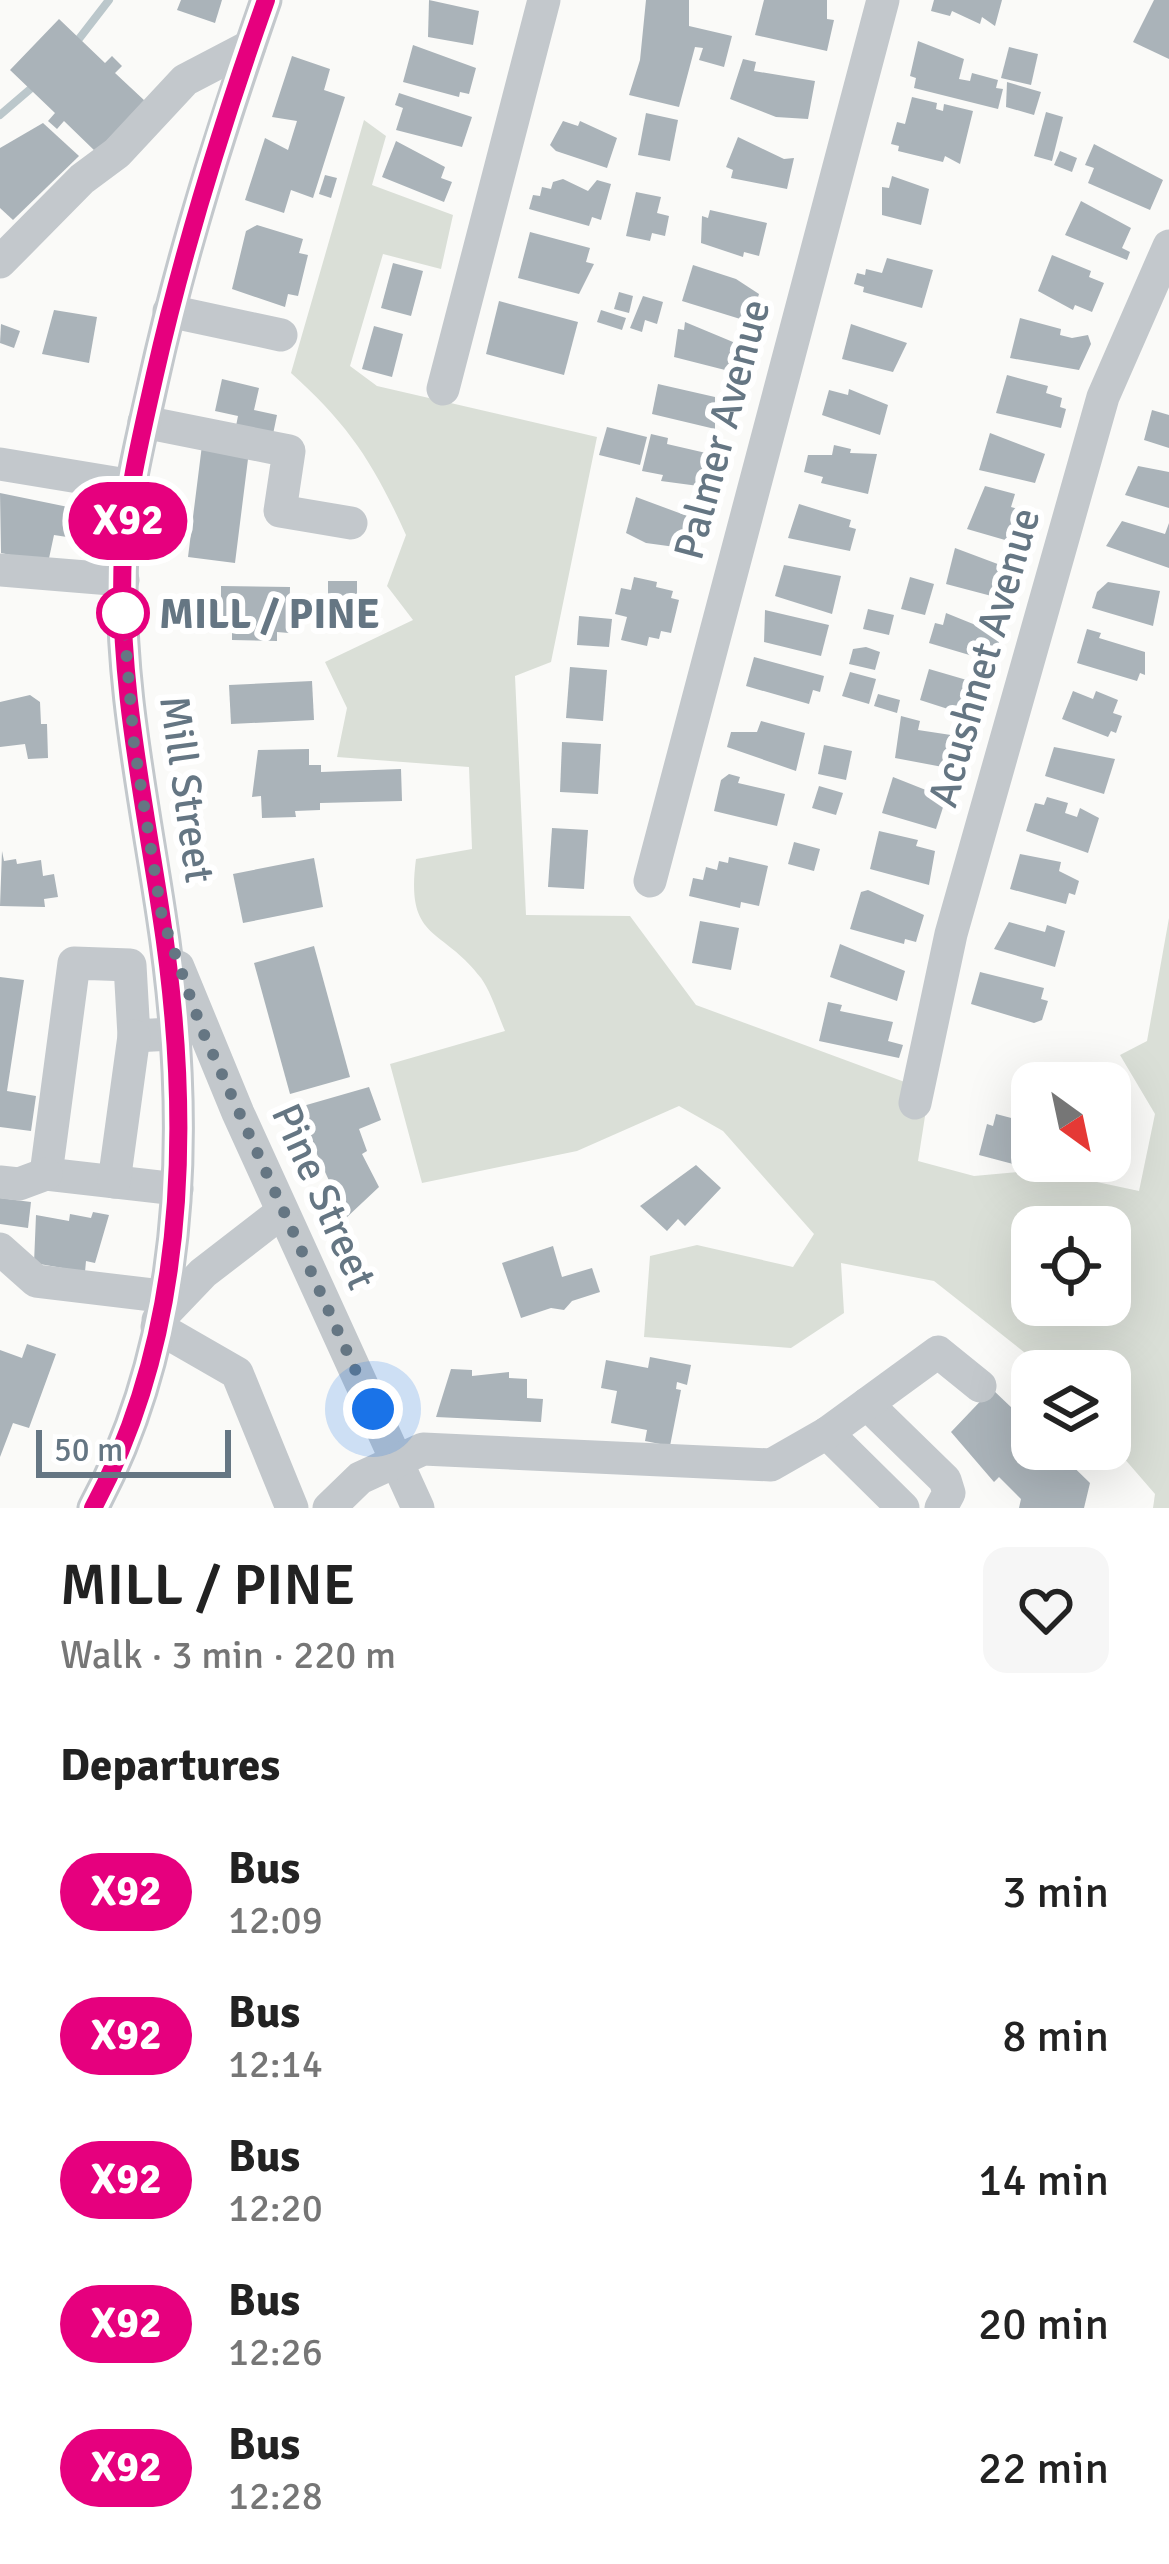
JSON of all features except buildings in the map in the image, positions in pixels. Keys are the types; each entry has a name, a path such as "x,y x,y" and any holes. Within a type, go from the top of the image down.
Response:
{"street":[{"name":"Mill Street","path":"93,1508 131,1425 159,1314 177,1189 179,1108 162,917 131,720 123,580 133,486 169,311 203,179 266,0"},
{"path":"442,389 544,0"},
{"name":"Palmer Avenue","path":"650,881 883,0"},
{"path":"0,262 82,179 117,153 185,80 250,46"},
{"name":"Acushnet Avenue","path":"915,1103 951,934 1103,398 1169,246"},
{"path":"169,311 281,335"},
{"path":"144,422 289,451 280,511 352,523"},
{"path":"0,464 133,486"},
{"path":"0,570 123,580"},
{"name":"Pine Street","path":"162,917 188,997 418,1508"},
{"path":"46,1174 74,963 130,965 134,1036 114,1183"},
{"path":"134,1036 172,1034"},
{"path":"0,1182 19,1184 46,1174 177,1189"},
{"name":"Mill Street","path":"159,1314 282,1212"},
{"path":"0,1249 36,1281 159,1314 237,1373 292,1508"},
{"path":"329,1508 360,1478 423,1449 771,1465 826,1433 938,1352 980,1386"},
{"path":"867,1404 945,1480 949,1492 941,1508"},
{"path":"826,1433 903,1508"}],"shaded area":[{"path":"364,120 386,136 372,185 453,215 441,269 383,254 350,366 377,386 597,437 551,662 515,676 526,915 630,916 696,1005 929,1091 918,1161 974,1176 1011,1173 1011,1182 1097,1182 1139,1191 1155,1114 1131,1074 1131,1062 1124,1062 1120,1055 1147,1041 1169,918 1169,1508 1153,1508 1155,1494 1131,1466 1131,1350 1021,1350 934,1281 841,1263 844,1313 791,1348 644,1337 650,1256 697,1245 793,1267 814,1234 723,1131 679,1106 577,1151 422,1183 390,1064 505,1031 481,978 430,930 416,905 416,859 472,849 469,767 337,757 347,708 325,662 413,620 387,586 406,535 383,487 329,410 291,373"}],"waterway":[{"path":"75,44 109,0"},
{"path":"0,115 35,85"}],"bus line":[{"name":"X92","path":"93,1508 131,1425 152,1355 173,1221 180,1136 162,917 144,818 123,640 123,550 140,440 180,260 203,179 266,0"}],"place":[{"name":"MILL / PINE","path":"123,613"}],"route":[{"path":"123,613 134,744 162,917 202,1030 373,1409"}]}
